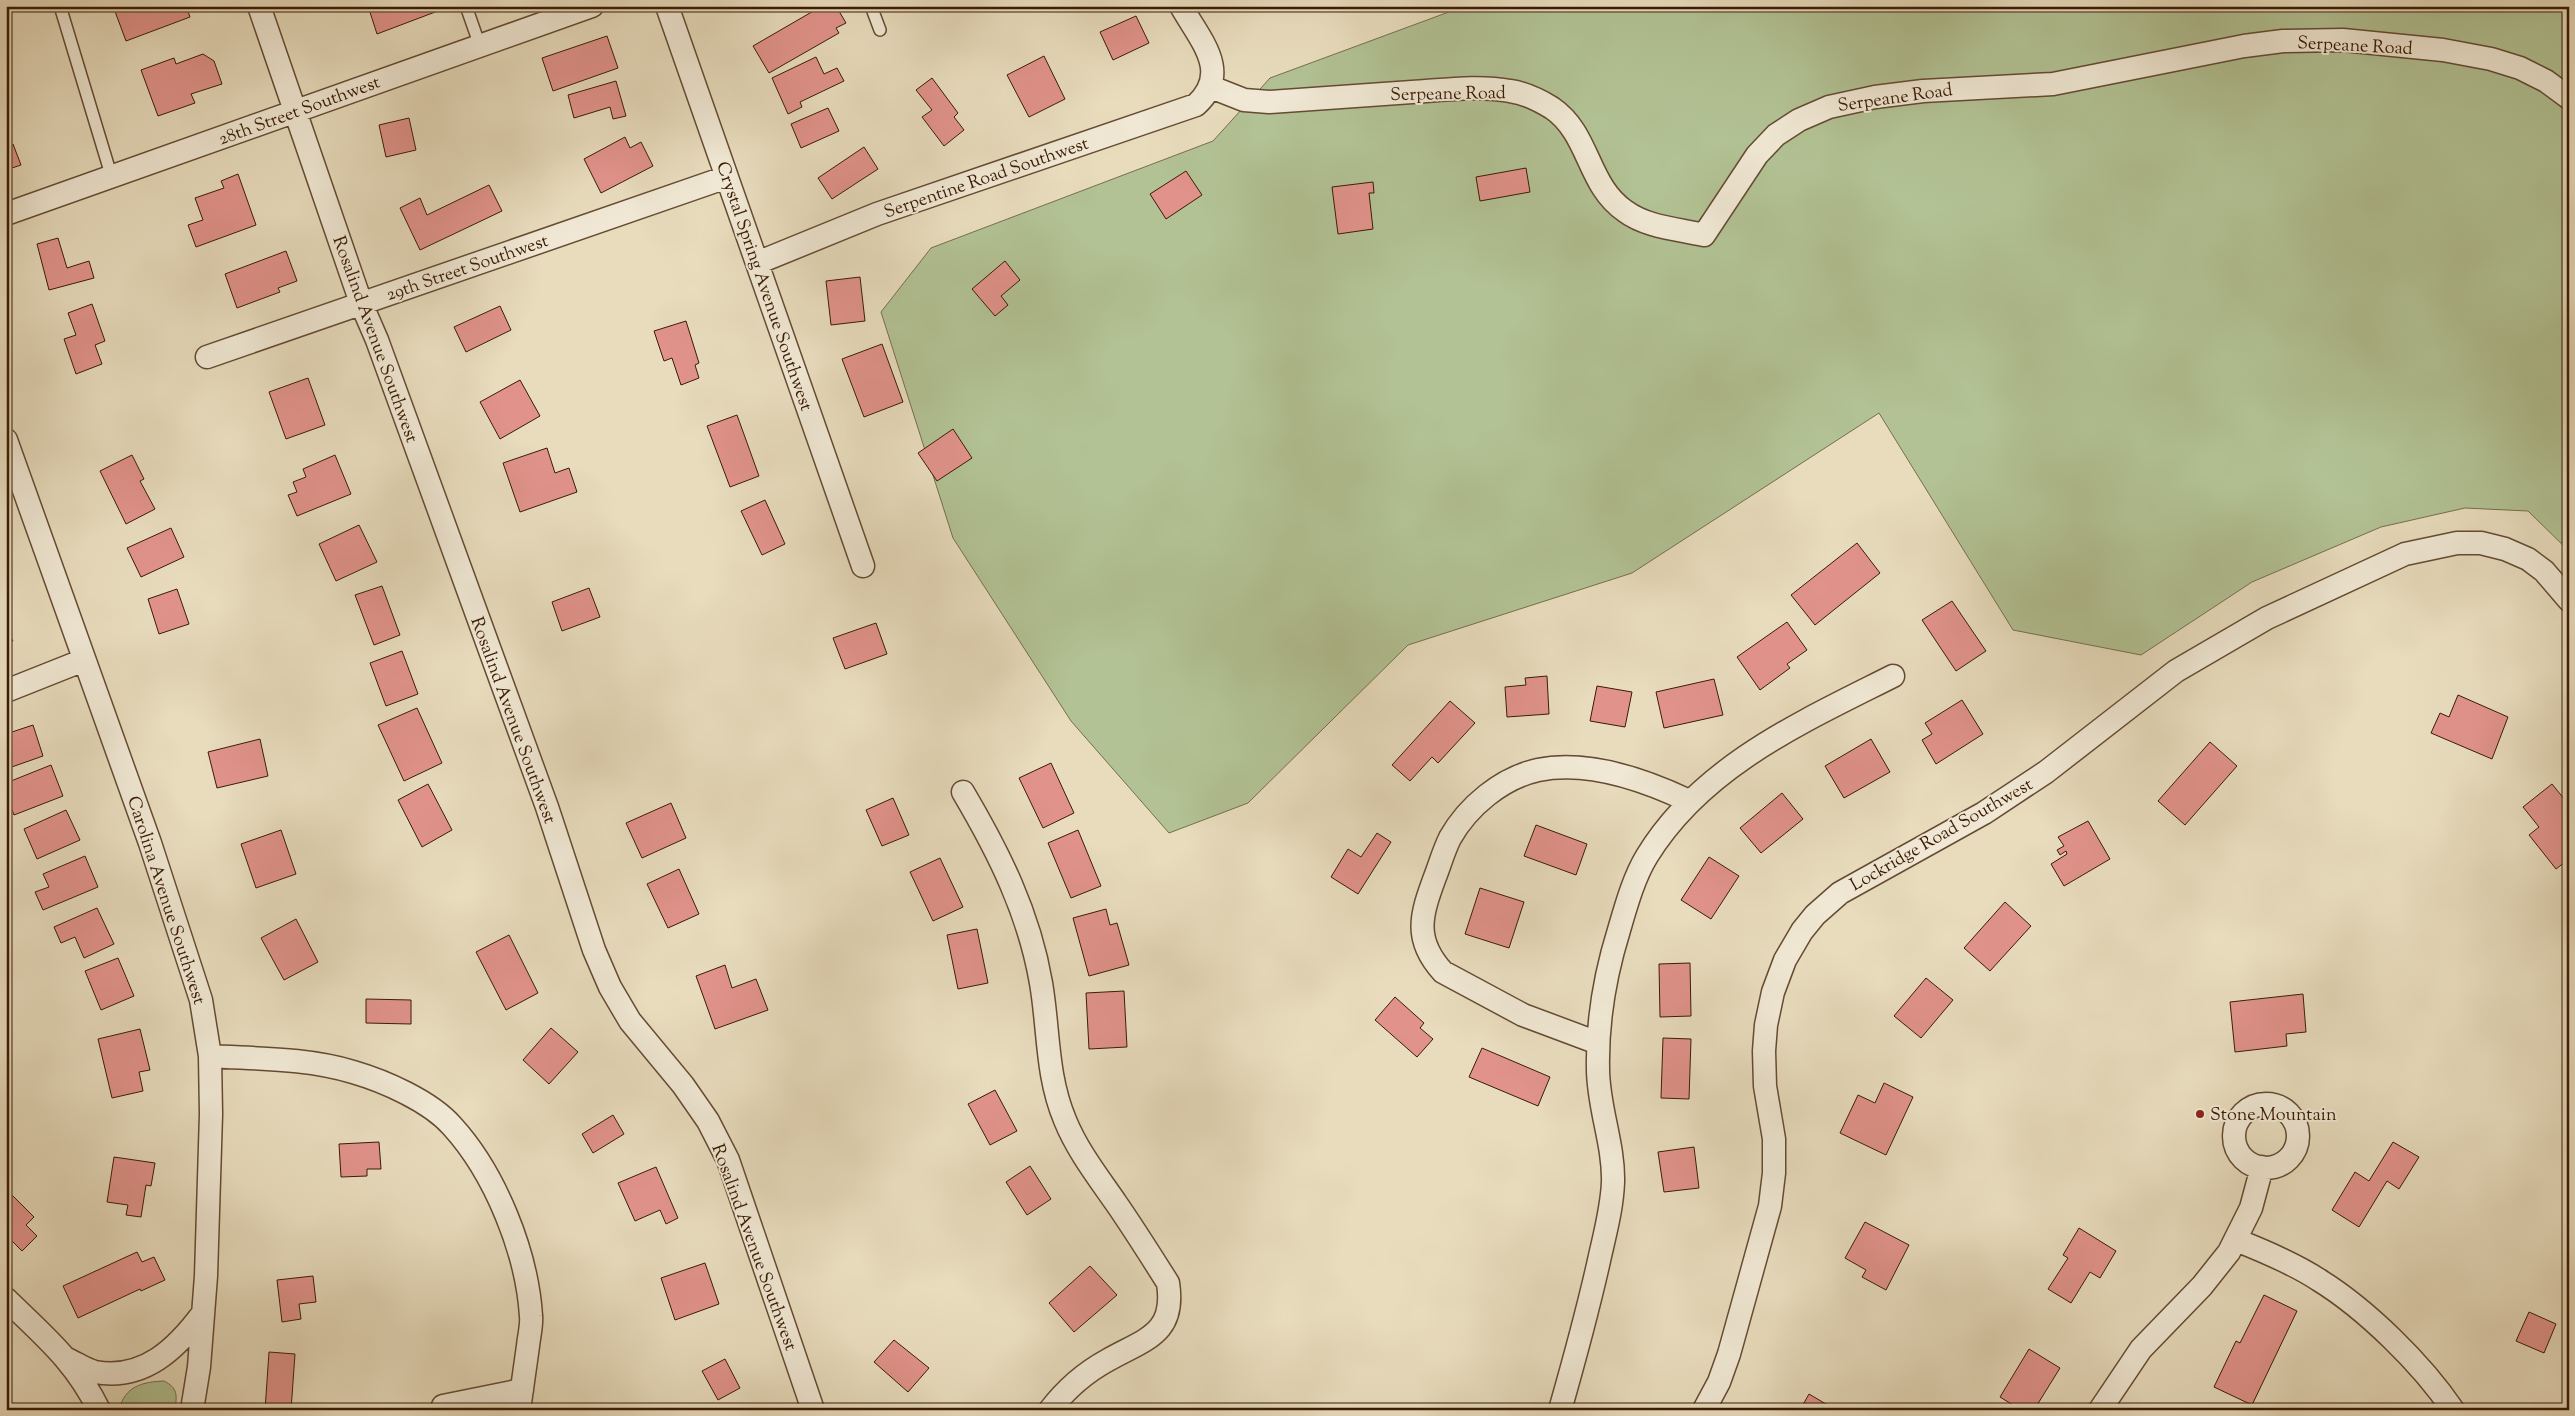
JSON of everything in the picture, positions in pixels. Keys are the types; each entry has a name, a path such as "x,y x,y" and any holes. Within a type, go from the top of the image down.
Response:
{"street":[{"name":"Rosalind Avenue Southwest","path":"259,6 361,303 381,349 547,807 594,950 610,987 630,1021 683,1085 708,1121 728,1160 813,1410"},
{"name":"28th Street Southwest","path":"6,214 112,178 592,6"},
{"name":"Crystal Spring Avenue Southwest","path":"667,6 863,566"},
{"path":"1181,6 1213,66 1211,87"},
{"name":"Serpeane Road","path":"1211,87 1244,100 1269,102 1431,91 1493,89 1512,91 1534,98 1554,109 1570,125 1583,145 1600,185 1609,198 1625,212 1643,221 1704,235 1757,155 1776,135 1799,120 1829,107 1875,97 1923,90 2053,84 2244,46 2283,41 2343,40 2443,50 2491,59 2520,68 2546,81 2569,98"},
{"name":"Serpentine Road Southwest","path":"757,263 886,211 1196,105 1211,87"},
{"name":"29th Street Southwest","path":"206,357 727,177"},
{"name":"Carolina Avenue Southwest","path":"6,440 150,843 201,1000 210,1056 211,1114 203,1313 199,1367 192,1410"},
{"name":"Lockridge Road Southwest","path":"1704,1410 1719,1382 1729,1354 1770,1206 1774,1173 1774,1139 1765,1086 1764,1052 1766,1025 1773,992 1786,960 1802,931 1815,915 1840,893 1984,813 2046,772 2176,671 2267,618 2405,554 2457,543 2481,543 2506,549 2528,559 2544,571 2569,600"},
{"path":"6,691 84,660"},
{"path":"1560,1410 1584,1324 1611,1198 1611,1147 1598,1072 1600,1009 1611,957 1626,906 1646,858 1671,820 1714,779 1805,721 1892,676"},
{"path":"1598,1043 1523,1015 1443,972 1433,961 1425,946 1422,932 1424,907 1450,839 1468,812 1491,792 1514,778 1538,770 1593,770 1629,776 1663,788 1689,801"},
{"path":"963,792 999,856 1017,895 1032,939 1041,985 1047,1052 1053,1087 1064,1120 1081,1152 1168,1283 1170,1298 1165,1322 1149,1339 1108,1360 1082,1377 1050,1410"},
{"path":"210,1056 316,1064 352,1072 388,1084 421,1102 451,1124 472,1151 497,1195 514,1234 525,1275 532,1317 520,1400 443,1406"},
{"path":"2100,1410 2141,1349 2202,1286 2236,1240 2251,1208 2262,1167"},
{"path":"2236,1240 2278,1257 2319,1280 2349,1301 2413,1360 2453,1410"},
{"path":"6,1299 68,1359 88,1388 99,1410"},
{"path":"68,1359 93,1372 116,1374 139,1368 165,1356 184,1339 203,1313"}],"lane":[{"path":"60,6 112,178"},
{"path":"466,6 480,46"},
{"path":"871,6 880,30"}],"green space":[{"path":"1465,6 2569,6 2569,551 2528,511 2465,508 2381,527 2252,582 2141,655 2013,630 1879,413 1632,573 1408,645 1248,803 1169,833 1071,721 953,538 881,312 931,248 1213,141 1270,78"},
{"path":"164,1381 172,1386 176,1392 175,1410 119,1410 125,1395 136,1387 142,1384"}],"building":[{"path":"113,6 186,6 190,17 126,41"},
{"path":"368,6 451,6 377,34"},
{"path":"771,6 783,6 776,12"},
{"path":"822,6 836,6 846,23 836,28 839,33 769,73 753,46"},
{"path":"981,6 991,6 985,11"},
{"path":"1136,16 1149,43 1113,60 1100,32"},
{"path":"607,36 618,68 553,91 542,58"},
{"path":"203,54 214,61 222,84 191,94 195,103 158,116 141,70 174,58 176,64"},
{"path":"1044,56 1065,99 1029,117 1007,75"},
{"path":"816,57 824,74 837,68 844,81 800,102 802,107 788,114 772,78"},
{"path":"932,78 958,113 954,117 964,130 944,146 922,117 932,110 916,90"},
{"path":"616,81 626,116 613,119 610,107 574,118 568,95"},
{"path":"828,108 839,131 801,148 791,124"},
{"path":"409,118 416,150 386,157 379,125"},
{"path":"625,137 630,148 641,142 653,166 601,193 584,159"},
{"path":"13,144 21,165 6,170 6,146"},
{"path":"864,147 878,169 832,199 818,178"},
{"path":"1526,168 1530,192 1480,201 1476,177"},
{"path":"1186,171 1202,195 1166,219 1150,194"},
{"path":"238,174 256,225 196,247 188,225 203,220 195,198 224,188 221,181"},
{"path":"1373,182 1374,193 1369,193 1373,229 1338,234 1332,187"},
{"path":"489,185 502,211 420,250 400,208 420,198 427,215"},
{"path":"58,238 67,268 89,261 94,278 49,290 37,244"},
{"path":"286,251 297,281 278,288 280,292 237,308 225,274"},
{"path":"1005,261 1020,280 1001,296 1008,305 995,316 972,289"},
{"path":"860,277 865,321 831,325 826,281"},
{"path":"92,304 105,341 95,345 102,364 76,374 64,339 76,335 68,313"},
{"path":"500,306 511,330 466,352 454,327"},
{"path":"686,321 699,363 695,365 699,378 681,385 672,358 664,361 654,331"},
{"path":"882,344 903,402 864,417 842,359"},
{"path":"308,378 325,425 286,439 269,392"},
{"path":"520,380 540,416 500,439 480,402"},
{"path":"737,415 759,476 730,487 707,426"},
{"path":"953,429 972,458 937,481 918,453"},
{"path":"547,448 555,473 569,468 577,492 520,512 503,463"},
{"path":"132,455 144,479 140,481 155,509 126,524 100,471"},
{"path":"335,455 351,494 297,516 288,495 297,492 293,482 306,477 303,469"},
{"path":"765,500 785,544 762,555 741,511"},
{"path":"359,525 377,562 336,581 319,544"},
{"path":"171,528 184,557 141,577 127,548"},
{"path":"1857,543 1880,573 1815,625 1791,595"},
{"path":"382,586 400,635 374,645 355,595"},
{"path":"589,588 600,617 562,631 552,602"},
{"path":"177,589 189,624 159,634 148,599"},
{"path":"1952,601 1986,651 1956,671 1922,620"},
{"path":"1787,622 1807,650 1787,664 1790,668 1760,690 1737,657"},
{"path":"876,623 887,654 845,669 833,638"},
{"path":"6,628 13,641 6,645"},
{"path":"402,651 418,694 386,706 370,663"},
{"path":"1547,676 1549,714 1507,717 1505,687 1526,685 1525,678"},
{"path":"1714,679 1723,715 1664,728 1656,692"},
{"path":"1597,686 1632,692 1625,727 1590,721"},
{"path":"2458,695 2508,717 2492,759 2431,733 2440,713 2449,717"},
{"path":"1962,700 1983,734 1936,764 1922,740 1932,734 1925,723"},
{"path":"1450,701 1475,723 1438,763 1432,757 1410,781 1392,765"},
{"path":"417,708 442,763 404,781 378,725"},
{"path":"33,725 43,756 6,769 6,734"},
{"path":"260,739 268,776 217,788 208,752"},
{"path":"1871,739 1890,772 1844,798 1825,766"},
{"path":"2210,742 2237,766 2185,825 2158,801"},
{"path":"1051,763 1074,813 1043,828 1019,778"},
{"path":"51,765 63,796 14,815 6,795 6,783"},
{"path":"428,784 452,830 422,847 398,800"},
{"path":"2552,784 2569,805 2569,859 2556,869 2529,835 2539,827 2523,807"},
{"path":"1782,793 1803,819 1761,853 1740,828"},
{"path":"893,798 909,835 882,846 866,810"},
{"path":"671,803 686,838 642,858 626,823"},
{"path":"66,810 80,840 37,859 24,829"},
{"path":"2088,821 2110,859 2064,886 2051,864 2067,854 2066,851 2060,855 2057,850 2064,846 2058,837"},
{"path":"1536,825 1587,844 1576,875 1524,856"},
{"path":"281,830 296,874 256,888 241,844"},
{"path":"1078,830 1101,886 1071,898 1048,843"},
{"path":"1377,833 1391,842 1358,894 1331,877 1348,849 1361,857"},
{"path":"85,856 98,887 43,910 35,892 49,887 43,874"},
{"path":"1709,857 1739,876 1711,919 1681,900"},
{"path":"940,858 963,907 933,921 910,872"},
{"path":"679,869 699,914 668,928 647,884"},
{"path":"1480,888 1524,902 1509,948 1465,934"},
{"path":"2005,902 2031,926 1990,971 1964,948"},
{"path":"97,908 114,944 84,958 75,937 61,943 54,927"},
{"path":"1106,909 1110,925 1117,923 1129,965 1089,976 1073,918"},
{"path":"296,919 318,962 284,980 261,938"},
{"path":"977,929 988,983 958,989 947,935"},
{"path":"509,935 538,993 506,1010 476,952"},
{"path":"118,958 134,996 101,1010 85,971"},
{"path":"1690,963 1691,1016 1660,1017 1659,964"},
{"path":"725,965 732,988 756,979 768,1010 715,1029 696,976"},
{"path":"1926,978 1953,1000 1921,1038 1894,1016"},
{"path":"1124,991 1127,1047 1089,1049 1086,993"},
{"path":"2303,994 2306,1032 2286,1034 2287,1046 2235,1052 2230,1002"},
{"path":"1395,997 1424,1023 1420,1028 1433,1039 1417,1057 1375,1020"},
{"path":"366,999 411,1000 411,1024 366,1023"},
{"path":"551,1028 578,1052 549,1084 523,1060"},
{"path":"140,1029 150,1070 139,1072 143,1091 112,1098 98,1039"},
{"path":"1663,1038 1691,1039 1689,1099 1661,1098"},
{"path":"1482,1048 1550,1077 1538,1106 1469,1077"},
{"path":"1884,1083 1913,1097 1886,1155 1840,1133 1858,1095 1875,1103"},
{"path":"995,1090 1017,1131 990,1145 968,1104"},
{"path":"613,1115 624,1134 593,1153 582,1134"},
{"path":"379,1142 381,1169 367,1169 367,1176 341,1177 339,1144"},
{"path":"2393,1142 2419,1157 2399,1189 2387,1181 2359,1227 2332,1210 2355,1172 2369,1181"},
{"path":"1694,1147 1699,1188 1664,1192 1658,1152"},
{"path":"114,1157 155,1163 151,1186 146,1185 141,1217 126,1215 128,1205 107,1202"},
{"path":"1030,1166 1051,1199 1027,1215 1006,1182"},
{"path":"656,1167 678,1218 666,1224 660,1210 635,1221 618,1183"},
{"path":"6,1189 34,1217 26,1225 37,1236 22,1251 6,1235"},
{"path":"1865,1222 1909,1245 1886,1290 1862,1277 1866,1270 1845,1258"},
{"path":"2079,1228 2116,1251 2100,1278 2090,1272 2071,1303 2048,1289 2068,1258 2063,1255"},
{"path":"137,1252 142,1262 154,1257 165,1280 141,1291 140,1289 78,1318 63,1286"},
{"path":"705,1263 719,1304 675,1320 661,1278"},
{"path":"1090,1266 1117,1295 1074,1332 1049,1303"},
{"path":"313,1276 316,1302 299,1304 301,1319 282,1322 277,1280"},
{"path":"2264,1295 2297,1311 2252,1405 2214,1387 2236,1341 2240,1343"},
{"path":"2529,1312 2556,1324 2544,1353 2516,1341"},
{"path":"894,1340 929,1368 908,1392 874,1362"},
{"path":"2029,1349 2060,1368 2034,1410 2021,1410 2000,1397"},
{"path":"269,1352 295,1354 291,1410 265,1410"},
{"path":"725,1359 740,1388 718,1400 702,1371"},
{"path":"1809,1394 1831,1407 1830,1410 1800,1410"}],"place":[{"name":"Stone Mountain","path":"2200,1114"}]}
